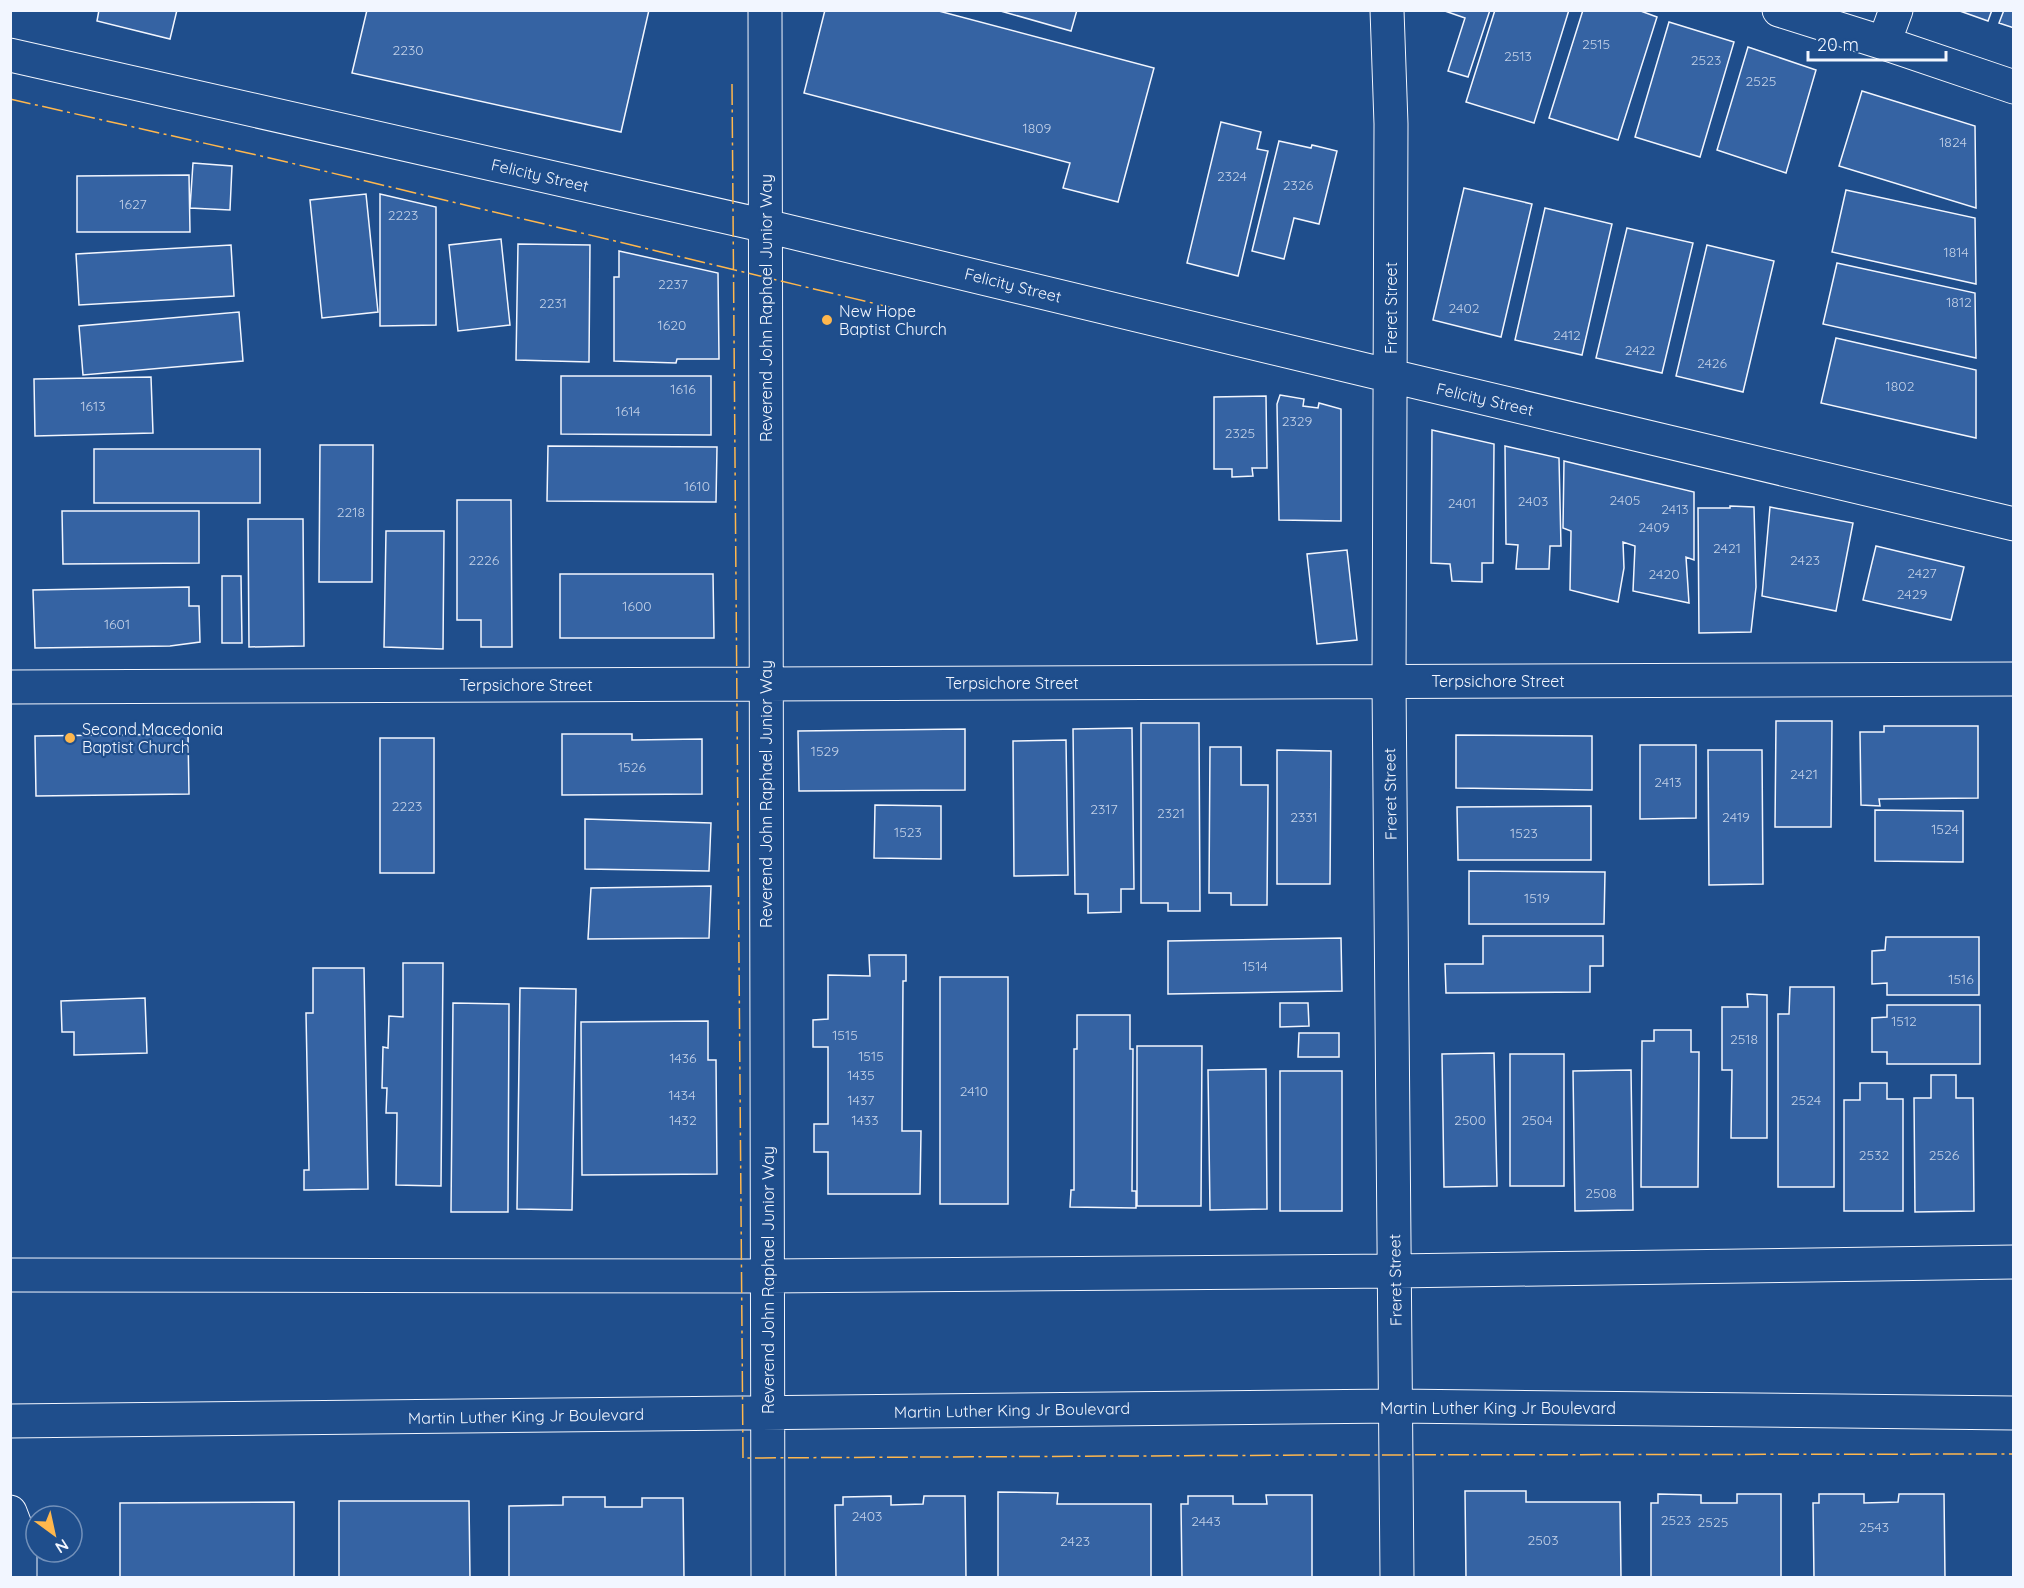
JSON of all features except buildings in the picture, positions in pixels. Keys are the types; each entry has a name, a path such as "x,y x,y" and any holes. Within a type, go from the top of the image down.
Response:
{"street":[{"name":"Reverend John Raphael Junior Way","path":"765,10 768,1578"},
{"name":"Freret Street","path":"1387,10 1391,124 1389,682 1397,1578"},
{"path":"1779,10 2013,87"},
{"path":"1884,43 1896,10"},
{"name":"Felicity Street","path":"10,55 766,226 2013,524"},
{"name":"Terpsichore Street","path":"10,687 2013,679"},
{"path":"10,1275 767,1276 1395,1271 2013,1262"},
{"name":"Martin Luther King Jr Boulevard","path":"10,1421 1396,1406 2013,1413"},
{"path":"10,1512 20,1538 20,1578"}],"power":[{"path":"732,84 743,1458 2014,1454"},
{"path":"10,99 274,159 914,313"}],"place":[{"name":"New Hope Baptist Church","path":"827,320"},
{"name":"Second Macedonia Baptist Church","path":"70,738"}]}
